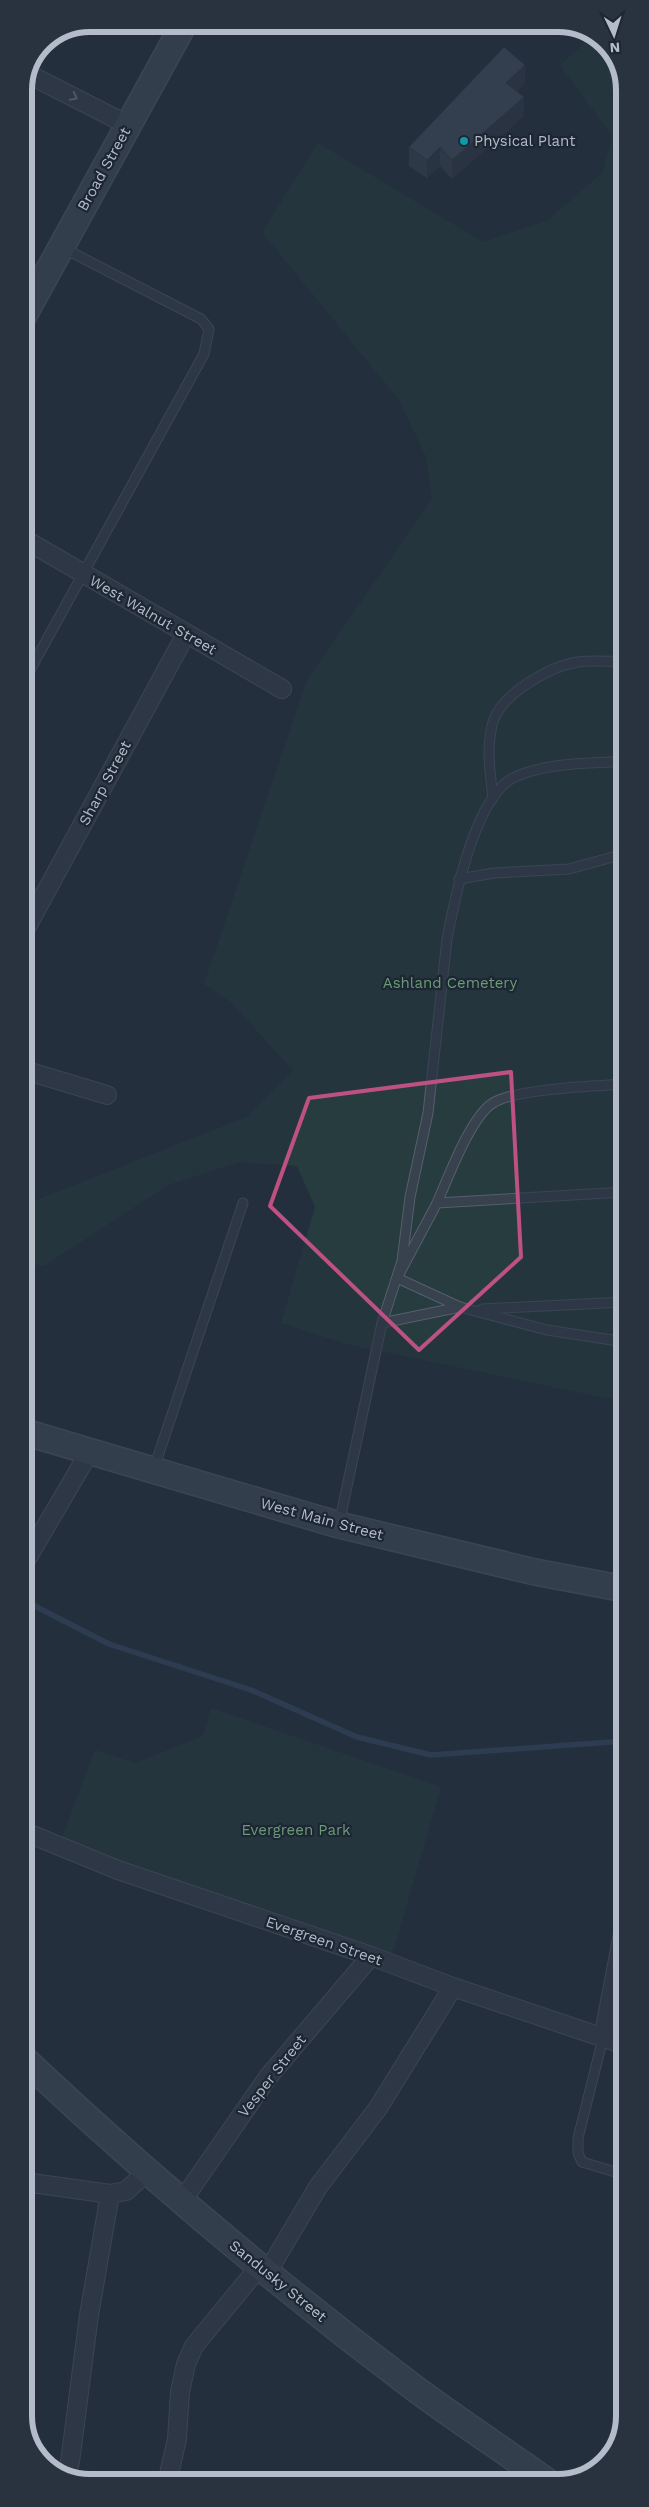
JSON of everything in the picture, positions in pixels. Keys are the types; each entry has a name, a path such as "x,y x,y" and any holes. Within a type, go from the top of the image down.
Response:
{"street":[{"name":"Broad Street","path":"32,300 179,32"},
{"path":"35,77 128,125"},
{"name":"West Walnut Street","path":"32,544 282,690"},
{"name":"Sharp Street","path":"32,917 186,634"},
{"path":"32,1072 107,1095"},
{"name":"West Main Street","path":"32,1434 339,1525 535,1572 616,1587"},
{"path":"32,1549 90,1451"},
{"name":"Evergreen Street","path":"32,1835 118,1870 616,2042"},
{"name":"Vesper Street","path":"182,2201 268,2077 370,1956"},
{"path":"604,2038 616,1972"},
{"path":"169,2474 177,2439 180,2392 186,2364 194,2346 263,2270 318,2187 378,2108 453,1987"},
{"name":"Sandusky Street","path":"32,2070 147,2172 263,2270 410,2384 537,2474"},
{"path":"32,2183 110,2194 126,2191 147,2172"},
{"path":"68,2469 89,2315 110,2194"}],"lane":[{"path":"32,666 204,354 209,329 201,319 61,247"},
{"path":"493,798 489,768 490,744 494,720 505,704 522,687 545,672 578,662 616,661"},
{"path":"339,1525 382,1323 402,1261 410,1197 428,1113 447,939 459,879 485,807 513,778 558,766 616,762"},
{"path":"459,879 494,873 568,869 616,856"},
{"path":"397,1278 477,1120 492,1103 505,1098 533,1093 616,1085"},
{"path":"437,1202 616,1192"},
{"path":"153,1471 244,1203"},
{"path":"397,1278 460,1308 547,1330 616,1341"},
{"path":"472,1310 616,1302"},
{"path":"382,1323 460,1308"},
{"path":"604,2038 578,2138 578,2153 582,2162 616,2172"}],"highlighted area":[{"path":"511,1072 521,1257 419,1350 270,1206 309,1098"}],"green space":[{"name":"Ashland Cemetery","path":"588,41 589,60 608,60 613,72 616,91 616,1400 347,1344 281,1323 315,1207 297,1166 239,1162 168,1185 44,1266 32,1264 32,1202 247,1117 293,1071 231,1002 204,984 307,680 432,499 426,457 399,400 262,232 318,143 483,242 547,221 603,172 612,136 560,65"},
{"name":"Evergreen Park","path":"211,1708 441,1787 392,1955 60,1843 95,1750 135,1763 203,1736"}],"building":[{"path":"504,47 525,65 506,83 524,97 452,160 440,147 427,160 409,147"}],"waterway":[{"path":"32,1605 109,1644 251,1690 357,1737 431,1755 616,1742"}],"place":[{"name":"Physical Plant","path":"464,141"}]}
